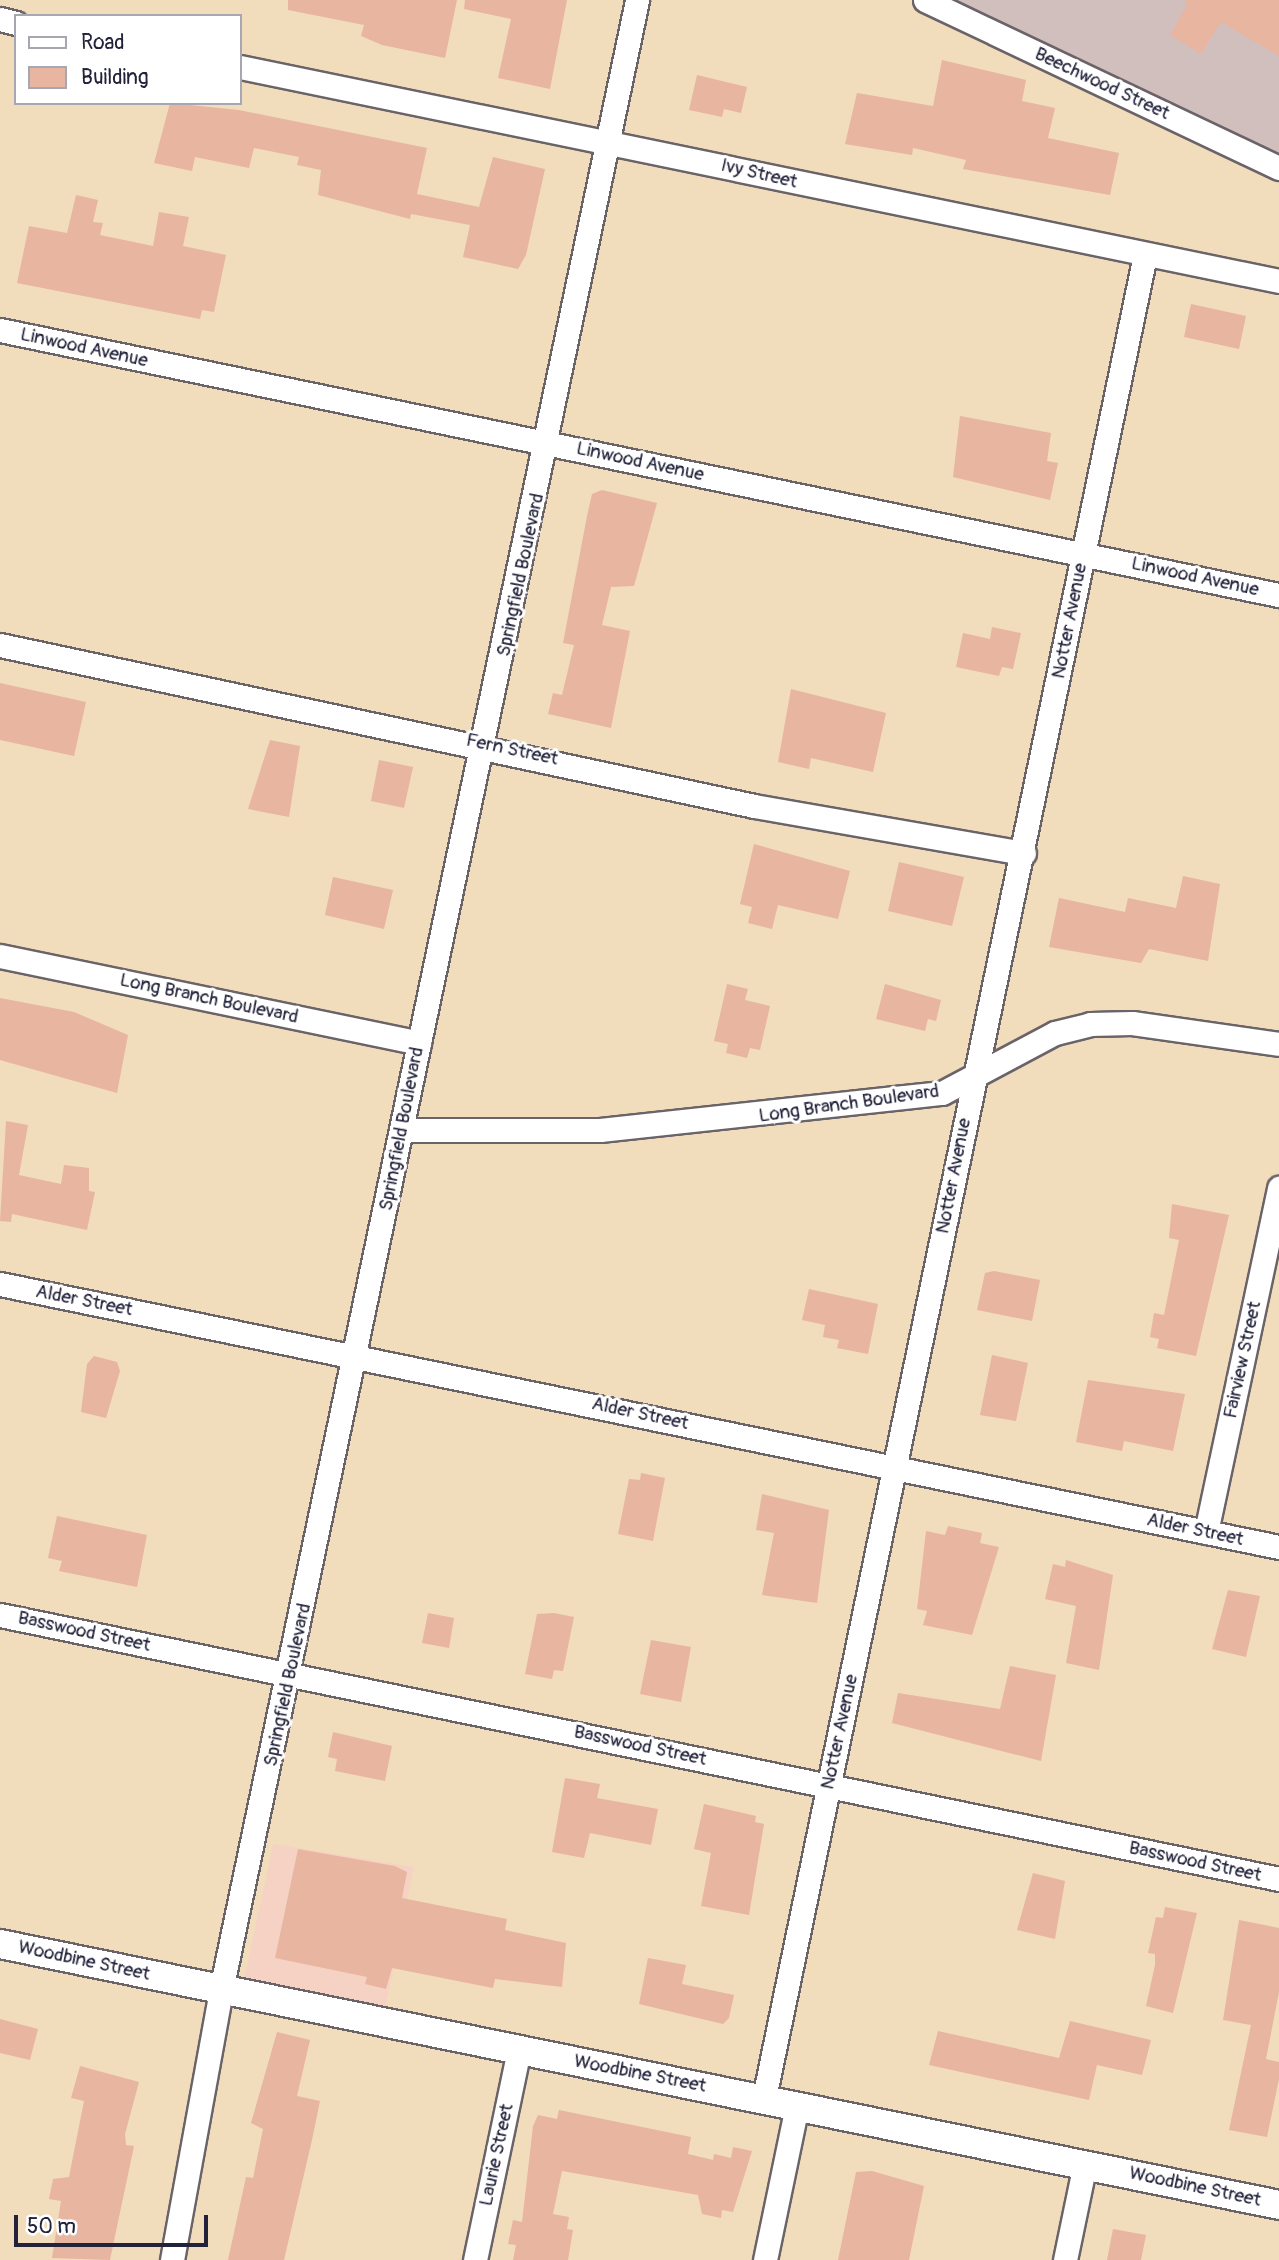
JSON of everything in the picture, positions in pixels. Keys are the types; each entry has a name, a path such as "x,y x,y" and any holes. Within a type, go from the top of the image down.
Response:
{"street":[{"name":"Springfield Boulevard","path":"172,2260 221,1990 357,1355 419,1043 486,744 637,0"},
{"name":"Beechwood Street","path":"925,0 1279,168"},
{"name":"Ivy Street","path":"242,67 609,140 1279,281"},
{"name":"Notter Avenue","path":"764,2098 1146,255"},
{"name":"Linwood Avenue","path":"0,330 1279,595"},
{"name":"Fern Street","path":"0,645 486,744 754,806 1024,853"},
{"name":"Long Branch Boulevard","path":"0,956 419,1043"},
{"name":"Long Branch Boulevard","path":"402,1130 494,1133 716,1122 942,1093 974,1079 1055,1033 1090,1024 1132,1023 1279,1044"},
{"name":"Fairview Street","path":"1206,1532 1279,1188"},
{"name":"Alder Street","path":"0,1284 357,1355 1279,1547"},
{"name":"Basswood Street","path":"0,1615 1279,1879"},
{"name":"Woodbine Street","path":"0,1944 1085,2163 1279,2205"},
{"name":"Laurie Street","path":"475,2260 519,2050"},
{"path":"765,2260 797,2105"},
{"path":"1065,2260 1085,2163"}],"shaded area":[{"path":"956,0 1279,0 1279,155"},
{"path":"273,1844 414,1867 385,2009 244,1981"}],"building":[{"path":"288,0 457,0 445,58 382,45 361,36 364,25 288,10"},
{"path":"465,0 567,0 550,89 498,78 511,19 464,9"},
{"path":"1183,0 1279,0 1279,56 1221,22 1201,54 1170,35 1188,3"},
{"path":"942,60 1026,80 1022,101 1055,108 1048,138 1119,153 1110,195 963,169 966,160 913,148 912,155 845,144 857,93 933,106"},
{"path":"697,75 747,87 741,113 724,109 722,117 689,110"},
{"path":"169,105 190,105 239,110 427,148 417,194 479,207 493,157 545,169 526,255 518,269 463,257 470,225 411,214 410,219 318,195 321,170 297,165 299,157 254,148 249,168 195,157 192,171 154,163"},
{"path":"76,195 98,200 93,222 103,223 100,235 153,246 159,212 189,217 183,246 226,255 214,312 202,310 200,319 17,283 29,226 67,233"},
{"path":"1191,304 1246,316 1239,349 1184,337"},
{"path":"960,416 1051,433 1047,461 1058,463 1050,500 953,477"},
{"path":"602,490 657,503 634,586 611,587 602,625 630,631 611,728 548,714 553,693 562,695 574,645 563,643 587,516 592,494"},
{"path":"992,627 1021,633 1013,669 1002,667 999,676 956,667 963,633 990,639"},
{"path":"0,683 86,702 74,756 0,740"},
{"path":"791,689 886,713 873,772 811,758 809,769 778,762"},
{"path":"270,740 300,746 289,817 248,809"},
{"path":"379,760 413,767 404,808 371,801"},
{"path":"754,844 850,871 838,919 778,905 772,929 748,923 752,907 740,904"},
{"path":"899,862 964,877 952,926 888,911"},
{"path":"1183,876 1220,884 1208,961 1149,949 1141,963 1049,947 1059,898 1125,912 1128,898 1176,908"},
{"path":"333,877 393,890 384,929 325,915"},
{"path":"727,984 748,989 745,1000 770,1006 760,1050 750,1048 747,1058 726,1053 728,1044 714,1041"},
{"path":"885,984 941,1000 936,1021 928,1019 925,1031 876,1019"},
{"path":"0,998 74,1012 128,1035 117,1093 0,1060"},
{"path":"6,1121 28,1125 19,1175 61,1184 64,1165 89,1168 89,1191 95,1192 87,1230 12,1214 11,1222 0,1221"},
{"path":"1172,1204 1229,1215 1196,1356 1157,1348 1159,1339 1150,1337 1154,1313 1164,1315 1179,1240 1169,1238"},
{"path":"994,1271 1040,1280 1032,1321 977,1310 985,1273"},
{"path":"809,1289 878,1304 868,1354 837,1348 839,1340 823,1337 825,1325 802,1320"},
{"path":"992,1355 1028,1363 1016,1421 980,1415"},
{"path":"94,1356 117,1362 120,1371 106,1418 81,1412 87,1364"},
{"path":"1088,1380 1185,1394 1173,1451 1124,1441 1122,1451 1076,1442"},
{"path":"641,1473 665,1478 653,1541 618,1534 629,1479 640,1480"},
{"path":"762,1494 829,1510 817,1603 762,1595 774,1533 756,1530"},
{"path":"57,1516 147,1535 137,1587 59,1571 62,1561 48,1558"},
{"path":"948,1526 982,1533 980,1543 999,1547 972,1635 923,1625 927,1611 917,1609 926,1531 945,1535"},
{"path":"1066,1560 1113,1575 1099,1670 1066,1663 1076,1606 1045,1599 1053,1564 1065,1567"},
{"path":"1228,1590 1260,1596 1246,1657 1212,1649"},
{"path":"428,1613 454,1618 449,1648 422,1643"},
{"path":"554,1613 574,1617 563,1671 554,1670 552,1679 525,1674 537,1614"},
{"path":"651,1640 691,1647 681,1702 640,1694"},
{"path":"1010,1666 1056,1675 1041,1761 892,1723 898,1693 1000,1709"},
{"path":"333,1732 392,1746 385,1781 335,1771 337,1759 328,1757"},
{"path":"565,1778 600,1784 597,1798 658,1809 651,1845 590,1833 584,1858 552,1852"},
{"path":"704,1804 756,1816 755,1822 764,1824 749,1915 701,1906 711,1853 694,1849"},
{"path":"298,1849 395,1866 407,1872 402,1898 507,1919 505,1930 566,1943 562,1987 495,1979 493,1988 392,1968 386,1989 365,1984 367,1977 275,1958"},
{"path":"1033,1873 1065,1881 1055,1939 1017,1930"},
{"path":"1165,1907 1197,1913 1173,2013 1146,2006 1155,1965 1155,1954 1148,1953 1156,1917 1163,1918"},
{"path":"1239,1920 1279,1928 1279,1992 1266,2059 1279,2062 1279,2079 1267,2137 1229,2130 1251,2025 1223,2020"},
{"path":"648,1958 686,1965 682,1984 734,1995 729,2018 723,2024 639,2004"},
{"path":"0,2019 38,2029 30,2060 0,2053"},
{"path":"1070,2021 1151,2040 1142,2075 1097,2065 1089,2100 929,2065 938,2031 1059,2058"},
{"path":"277,2032 310,2040 297,2096 320,2101 312,2140 284,2260 228,2260 246,2177 253,2178 263,2129 251,2123"},
{"path":"80,2066 139,2082 125,2134 126,2145 134,2146 110,2260 52,2258 61,2201 49,2199 53,2179 69,2177 84,2101 71,2098"},
{"path":"559,2110 691,2137 688,2154 713,2160 714,2154 731,2158 733,2147 752,2151 733,2212 722,2210 721,2218 702,2214 698,2195 562,2171 553,2214 569,2217 567,2229 573,2230 568,2260 513,2260 516,2245 508,2244 513,2220 522,2222 533,2126 538,2115 557,2119"},
{"path":"872,2171 924,2186 909,2260 838,2260 856,2172"},
{"path":"1113,2229 1146,2235 1141,2260 1107,2260"}]}
